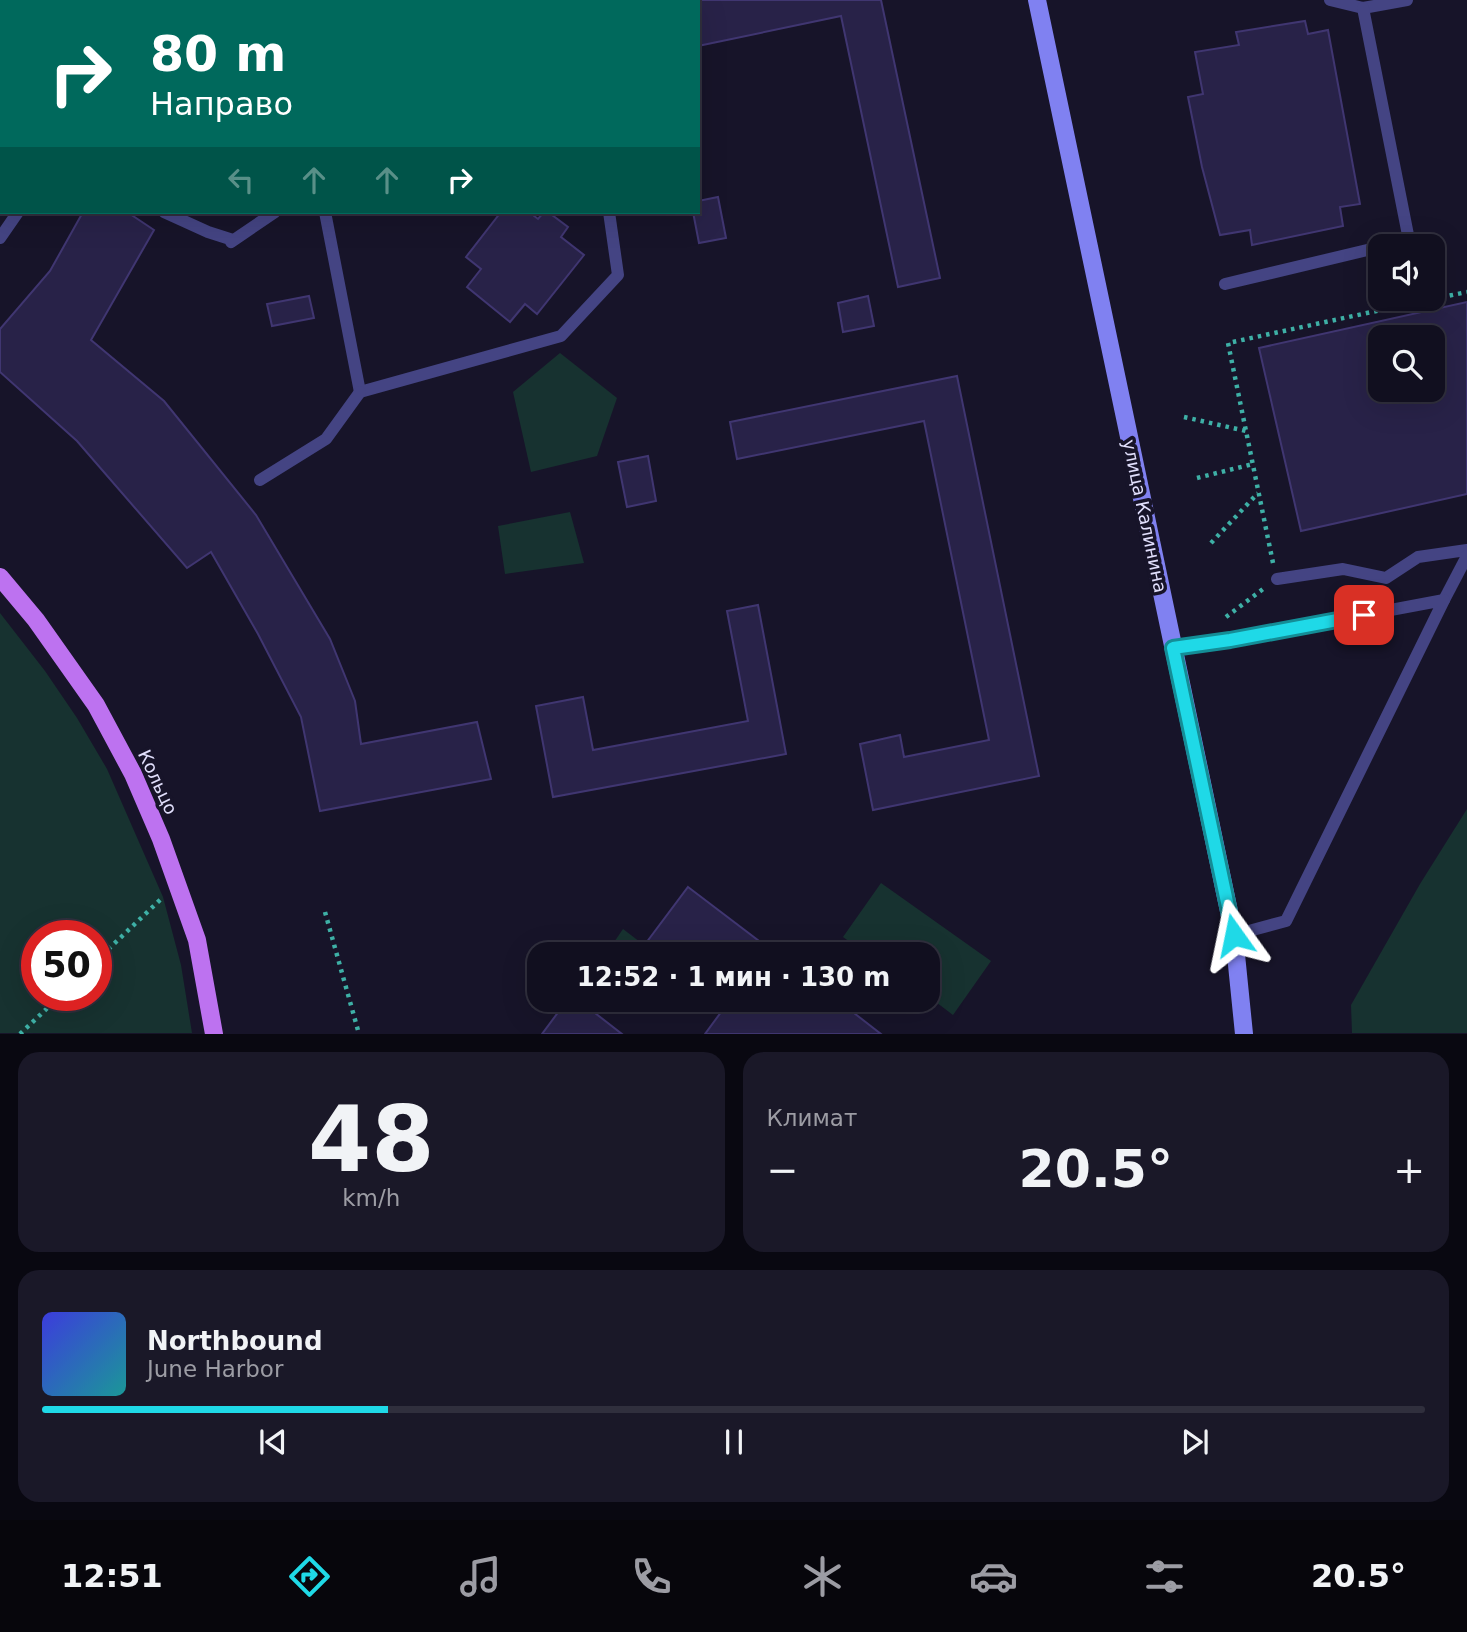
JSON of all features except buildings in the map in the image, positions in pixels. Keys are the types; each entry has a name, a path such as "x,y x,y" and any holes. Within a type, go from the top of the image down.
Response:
{"main road":[{"name":"улица Калинина","path":"1037,0 1234,935 1244,1034"},
{"name":"Кольцо","path":"0,577 36,620 96,705 133,775 161,838 197,940 215,1034"}],"lane":[{"path":"1331,0 1363,8 1407,0"},
{"path":"1226,284 1409,240 1363,8"},
{"path":"0,238 17,214"},
{"path":"168,214 233,240 231,242 272,214"},
{"path":"326,214 360,393"},
{"path":"260,480 326,439 360,393 561,335 618,275 609,214"},
{"path":"1277,579 1343,569 1386,578 1418,558 1467,550"},
{"path":"1234,935 1286,920 1467,556"},
{"path":"1173,648 1444,600"}],"path":[{"path":"1445,297 1467,292"},
{"path":"1226,617 1277,579 1228,344 1378,311"},
{"path":"1184,417 1246,431"},
{"path":"1197,478 1253,464"},
{"path":"1210,544 1258,493"},
{"path":"112,946 163,897 180,889"},
{"path":"325,912 359,1034"},
{"path":"20,1034 44,1011"}],"green space":[{"path":"560,353 617,398 597,456 531,472 513,392"},
{"path":"570,512 584,563 505,574 498,526"},
{"path":"0,613 45,671 107,769 163,897 181,965 192,1033 0,1033"},
{"path":"1467,809 1467,1033 1352,1033 1351,1005 1420,884"},
{"path":"881,883 991,961 953,1015 940,1005 940,942 850,942 843,937"},
{"path":"623,929 640,942 614,942"}],"route":[{"path":"1234,935 1173,648 1364,615"}]}
